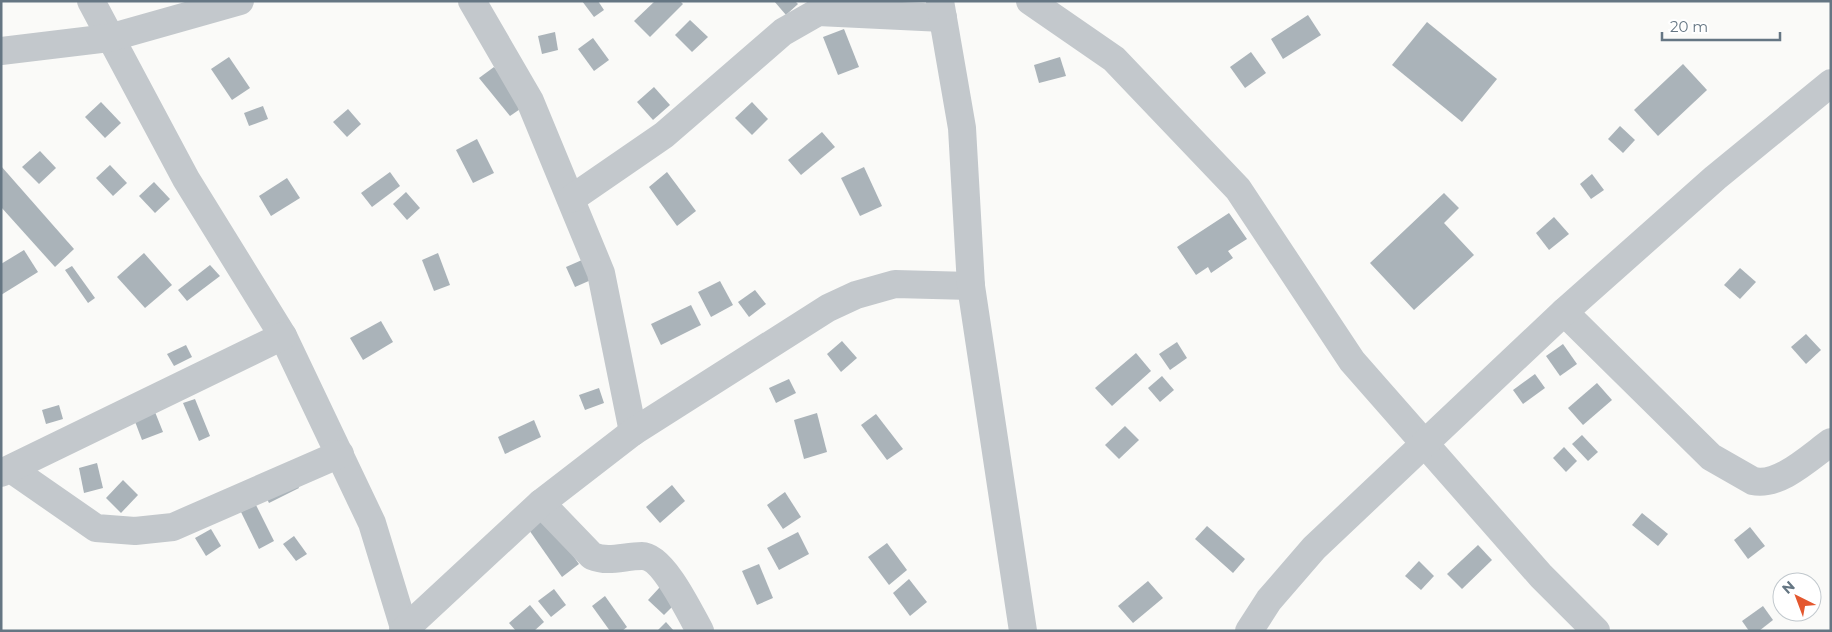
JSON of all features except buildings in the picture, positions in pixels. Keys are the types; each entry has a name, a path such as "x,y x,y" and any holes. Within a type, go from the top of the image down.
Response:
{"street":[{"path":"91,1 109,38 186,179 284,336 372,523 404,630 541,503 633,432 828,308 856,295 895,284 971,286"},
{"path":"1,51 109,38 240,1"},
{"path":"472,1 530,101 601,273 633,432"},
{"path":"1030,1 1114,59 1238,189 1352,361 1542,576 1596,631"},
{"path":"572,200 664,135 782,32 818,12 942,10 962,128 971,286 1023,631"},
{"path":"1249,631 1269,600 1314,548 1564,312 1715,178 1831,84"},
{"path":"1564,312 1711,457 1752,481 1760,483 1776,480 1831,442"},
{"path":"6,471 284,336"},
{"path":"6,471 96,528 136,531 172,527 340,454"},
{"path":"541,503 592,556 603,560 644,556 661,567 700,631"}]}
